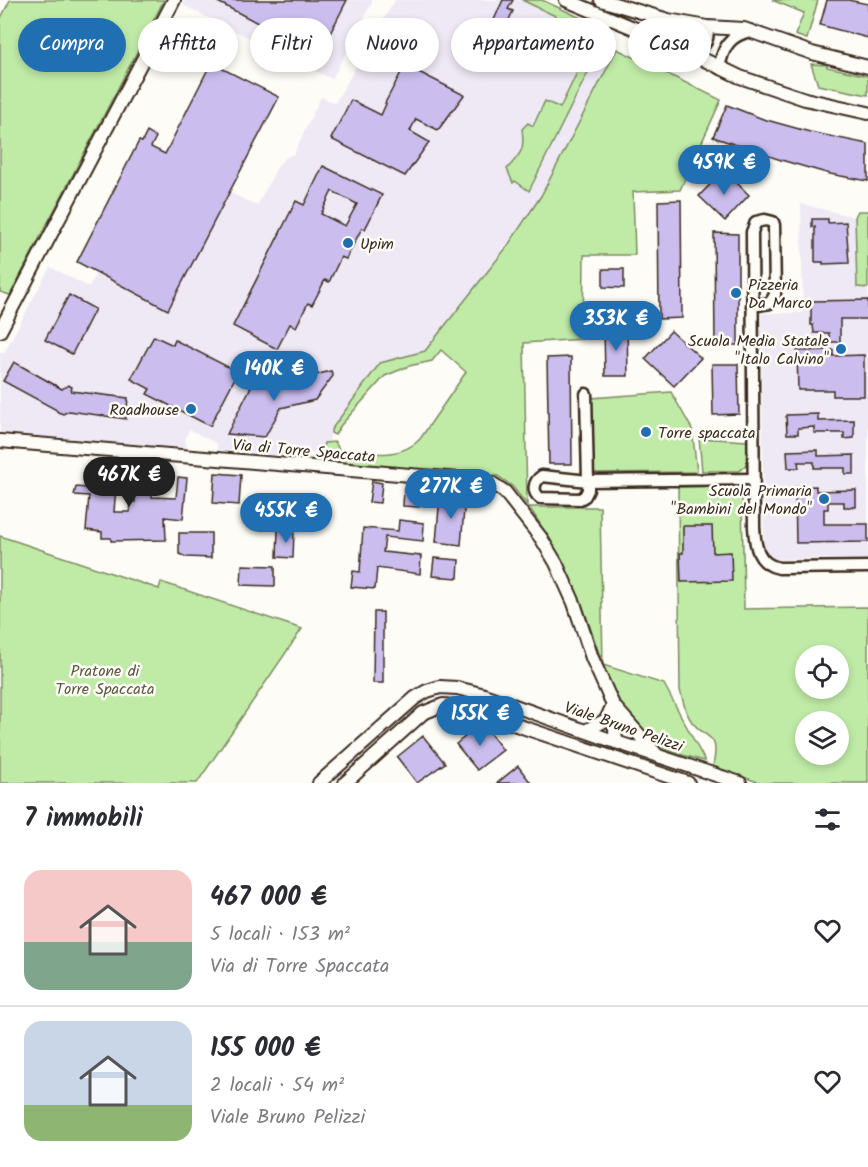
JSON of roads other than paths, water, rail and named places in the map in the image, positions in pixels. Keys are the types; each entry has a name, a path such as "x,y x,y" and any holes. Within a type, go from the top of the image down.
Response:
{"street":[{"path":"0,331 174,0"},
{"path":"566,0 628,26"},
{"path":"602,0 663,18"},
{"path":"711,27 751,31 806,51 868,67"},
{"path":"719,68 723,50 728,41 751,31"},
{"path":"711,64 740,77 796,96 868,113"},
{"path":"752,306 770,303 775,295 774,225 768,220 758,221 752,229 752,306 754,479 756,546 759,555 765,563 783,569 868,567"},
{"path":"586,394 588,481 587,494 580,498 544,499 538,496 535,490 536,482 542,476 588,481 754,479"},
{"name":"Via di Torre Spaccata","path":"0,441 471,480 493,484 505,492 516,504 556,563 574,603 592,658 617,710 658,756"},
{"name":"Viale Bruno Pelizzi","path":"319,783 415,698 434,688 453,687 481,693 616,742 740,783"},
{"name":"Viale Bruno Pelizzi","path":"345,783 423,713 443,705 477,710 688,783"},
{"path":"585,731 606,720 617,710"},
{"path":"611,756 616,742 617,710"}],"place":[{"name":"Upim","path":"348,243"},
{"name":"Pizzeria Da Marco","path":"736,293"},
{"name":"Scuola Media Statale \"Italo Calvino\"","path":"841,349"},
{"name":"Roadhouse","path":"191,409"},
{"name":"Torre spaccata","path":"646,432"},
{"name":"Scuola Primaria \"Bambini del Mondo\"","path":"824,499"}],"park label":[{"name":"Pratone di Torre Spaccata","path":"105,679"}]}
